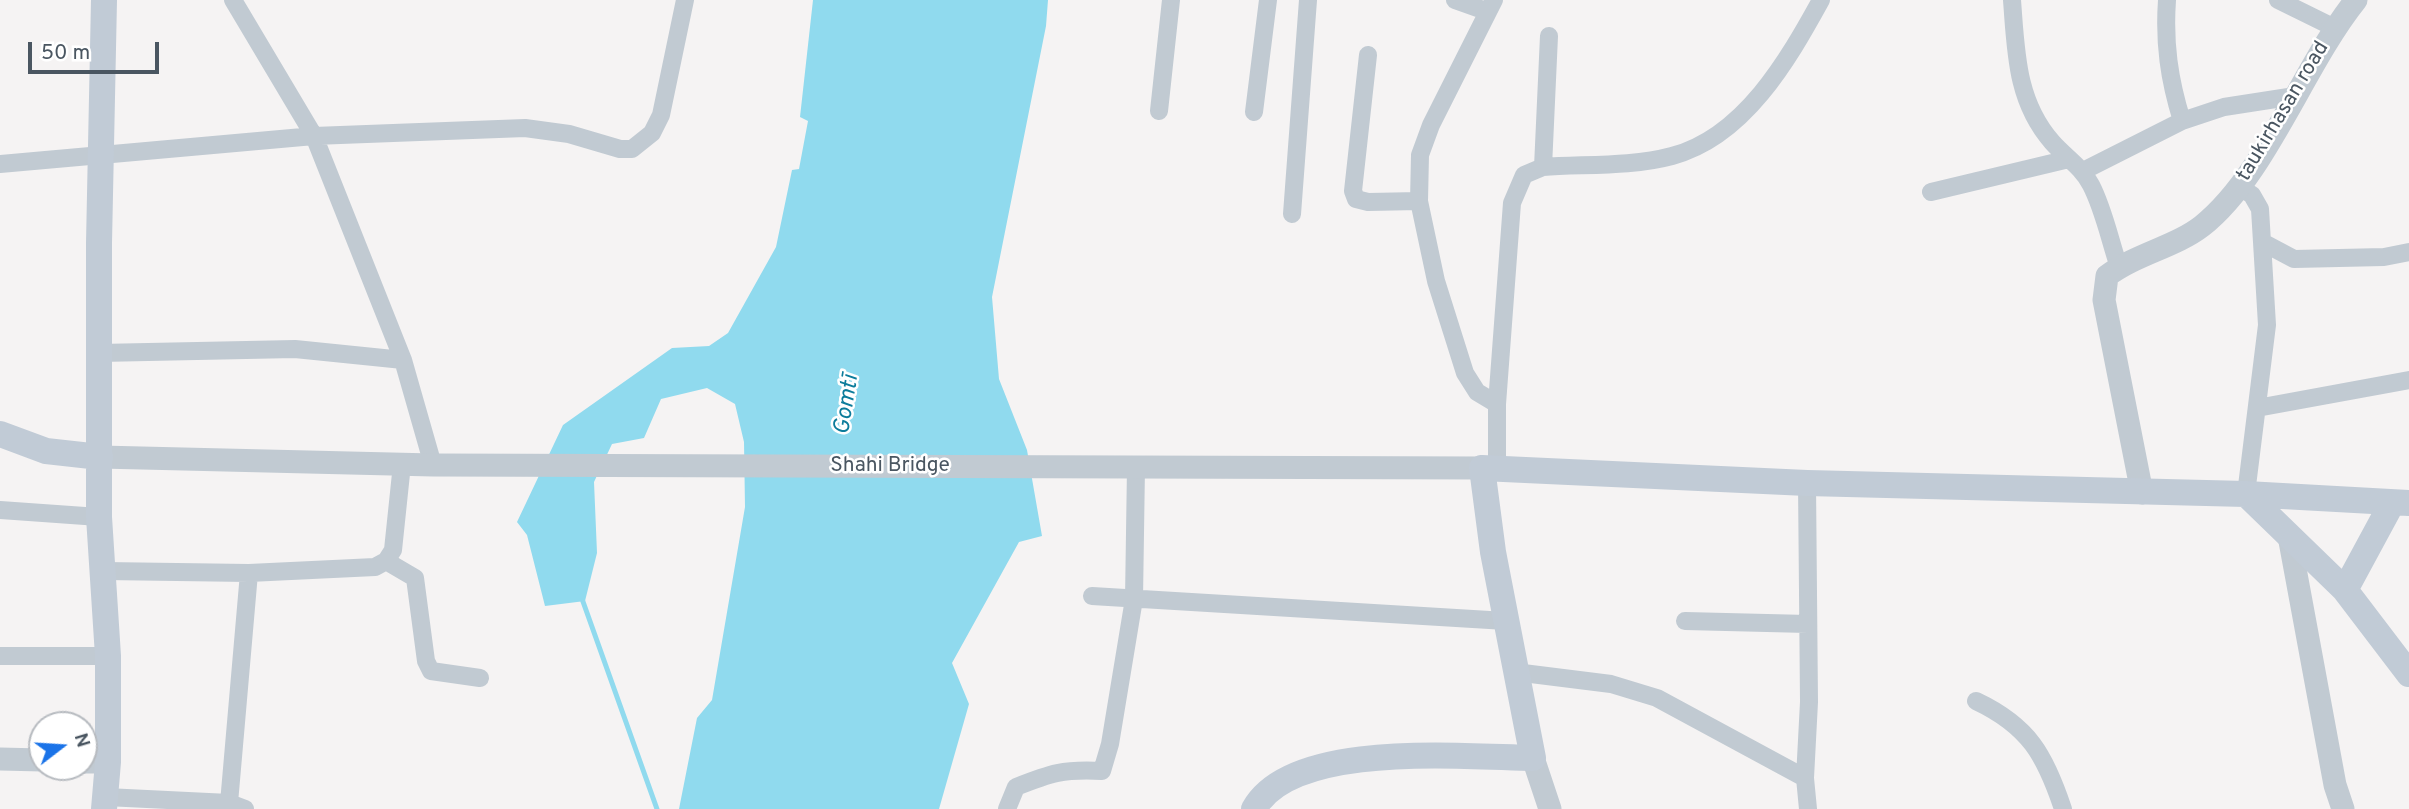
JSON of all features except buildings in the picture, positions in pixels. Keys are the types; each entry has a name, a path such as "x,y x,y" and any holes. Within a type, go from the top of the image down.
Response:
{"main road":[{"path":"98,744 108,656 99,517 104,0"},
{"path":"0,434 46,451 100,457"},
{"path":"1252,807 1285,781 1320,767 1372,756 1533,758 1506,621 1490,469 1807,483 2246,494 2400,503 2345,590"},
{"path":"2246,494 2345,590 2409,674"},
{"path":"98,771 105,803"}],"street":[{"path":"233,0 314,136 403,360 433,465"},
{"path":"0,164 314,136 525,128 569,134 620,149 632,149 652,133 661,115 685,0"},
{"path":"1159,111 1171,0"},
{"path":"1254,112 1268,0"},
{"path":"1292,214 1308,0"},
{"path":"1461,0 1490,5 1423,145 1420,155 1419,201 1436,281 1465,373 1477,392 1497,404"},
{"path":"1490,469 1512,203 1524,175 1543,167 1673,156 1709,140 1748,109 1781,66 1821,0"},
{"path":"2012,0 2021,88 2032,113 2051,140 2076,165 2092,187 2119,267 2107,276 2104,300 2142,493"},
{"path":"2168,0 2165,36 2168,75 2182,121"},
{"path":"2278,0 2335,28"},
{"name":"taukirhasan road","path":"2119,267 2202,227 2241,187 2350,3"},
{"path":"1543,167 1549,36"},
{"path":"1368,55 1353,191 1356,199 1368,202 1419,201"},
{"path":"1931,192 2076,165 2182,121 2224,107 2295,96"},
{"path":"2241,187 2252,195 2260,209 2267,325 2246,494"},
{"path":"2262,242 2294,259 2384,257 2409,252"},
{"path":"100,353 295,349 403,360"},
{"path":"2257,408 2409,380"},
{"name":"Shahi Bridge","path":"100,457 433,465 1490,469"},
{"path":"103,571 249,573 375,567 386,561 393,550 402,464"},
{"path":"1007,809 1016,787 1050,773 1066,769 1102,771 1110,744 1134,599 1136,467"},
{"path":"1807,483 1809,702 1805,778 1808,809"},
{"path":"0,510 99,517"},
{"path":"2289,536 2335,785 2343,809"},
{"path":"386,561 415,578 426,661 430,671 480,678"},
{"path":"105,803 237,806 249,573"},
{"path":"1092,596 1506,621"},
{"path":"1685,621 1808,624"},
{"path":"0,656 108,656"},
{"path":"1515,673 1611,684 1657,698 1805,778"},
{"path":"1976,701 2003,713 2036,744 2053,778 2063,809"},
{"path":"1533,758 1550,809"},
{"path":"0,759 28,760"}],"water":[{"name":"Gomtī","path":"813,0 1048,0 1046,26 992,297 999,379 1027,450 1042,536 1019,542 952,663 969,704 939,809 679,809 697,718 712,700 745,507 744,442 735,404 707,388 661,399 644,438 612,444 594,482 597,553 585,601 545,606 527,535 517,522 563,425 672,348 709,346 728,333 776,247 792,170 799,169 808,121 800,117"}],"waterway":[{"path":"581,596 657,809"}]}
